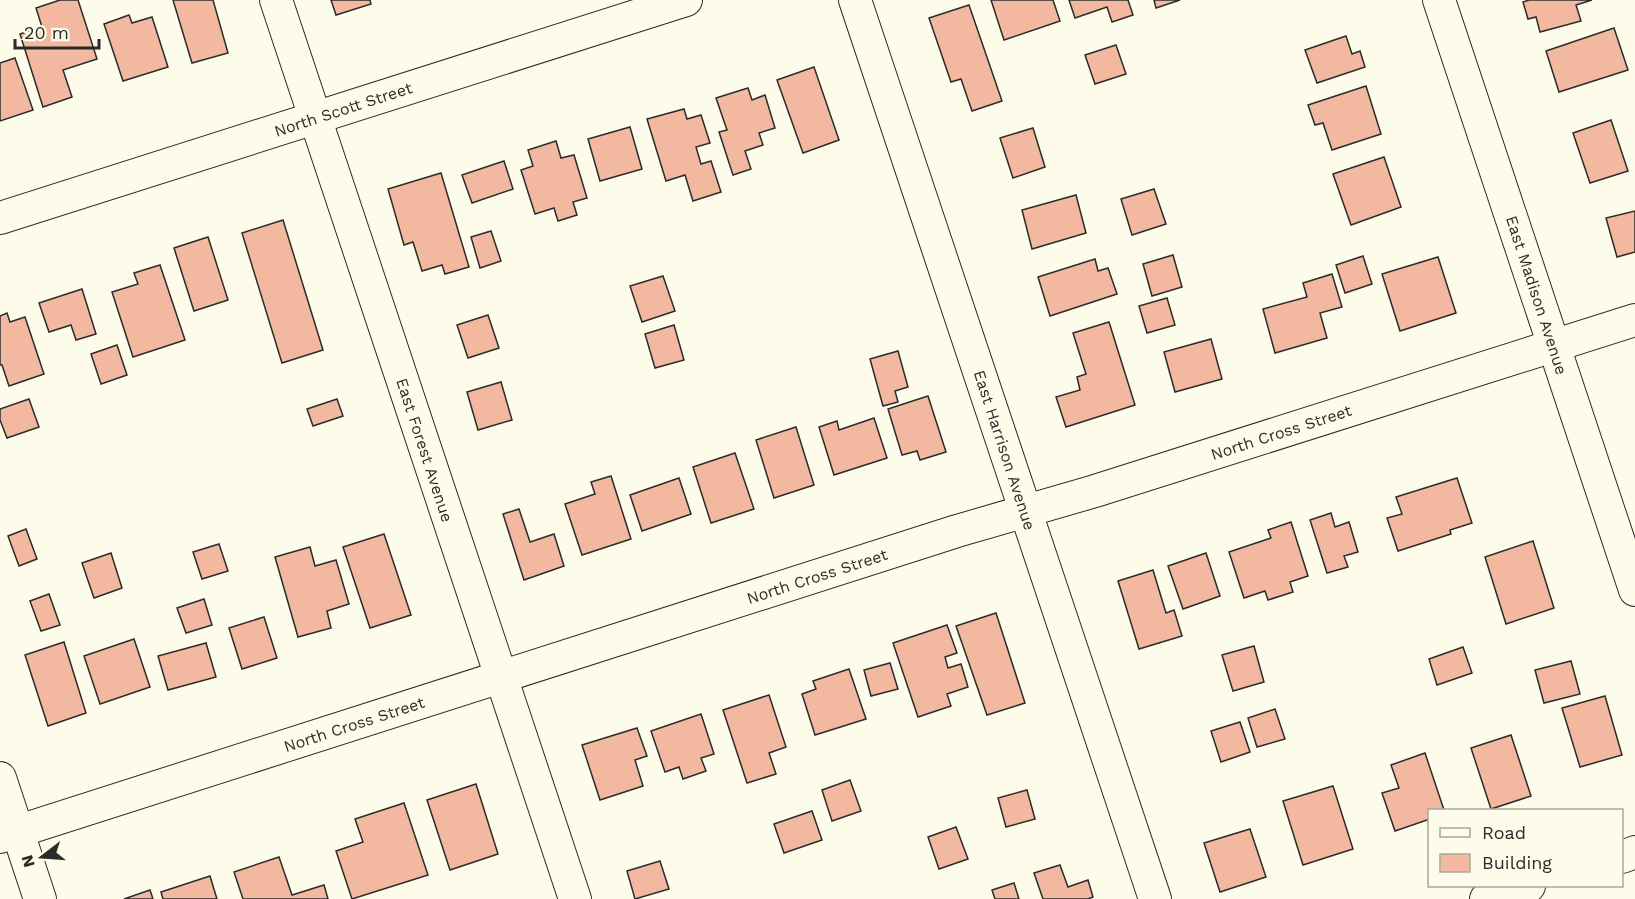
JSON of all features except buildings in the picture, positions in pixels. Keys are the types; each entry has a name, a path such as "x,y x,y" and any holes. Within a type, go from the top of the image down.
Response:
{"street":[{"name":"East Forest Avenue","path":"276,0 575,899"},
{"name":"North Scott Street","path":"0,218 686,0"},
{"name":"East Harrison Avenue","path":"855,0 1155,899"},
{"name":"East Madison Avenue","path":"1439,0 1635,590"},
{"name":"North Cross Street","path":"9,834 957,531 1106,487 1635,321"},
{"path":"0,778 9,834 40,899"},
{"path":"1486,899 1523,887"}]}
